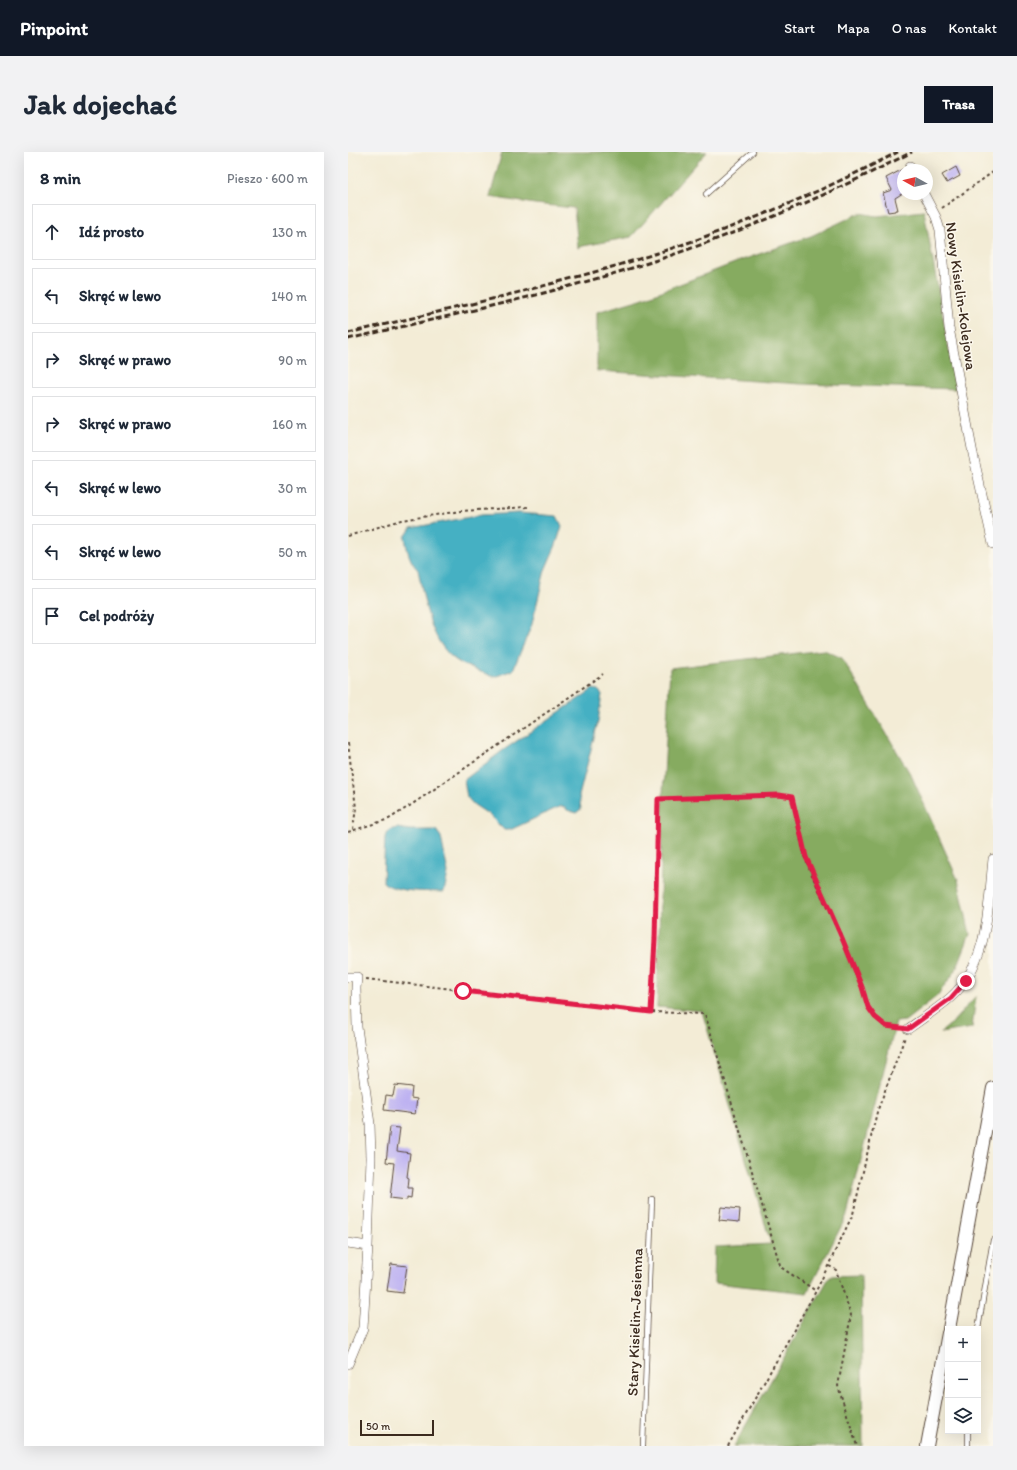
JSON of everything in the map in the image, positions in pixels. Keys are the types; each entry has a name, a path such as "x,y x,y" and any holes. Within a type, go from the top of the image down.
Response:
{"main road":[{"path":"950,1326 993,1088"},
{"path":"927,1446 945,1349"}],"street":[{"name":"Nowy Kisielin-Kolejowa","path":"927,200 940,230 949,328 973,454 993,544"},
{"path":"908,1029 951,998 966,981 975,964 982,946 993,859"},
{"path":"348,1364 363,1328 368,1246 370,1124 356,1027 352,977"},
{"path":"348,1243 368,1246"}],"lane":[{"path":"706,194 753,152"},
{"name":"Stary Kisielin-Jesienna","path":"643,1446 652,1199"},
{"path":"979,1326 993,1240"},
{"path":"968,1434 968,1446"}],"path":[{"path":"934,214 993,172"},
{"path":"348,536 402,520 461,511 528,507"},
{"path":"348,832 352,829 388,818 411,805 603,674"},
{"path":"348,743 356,808 352,829"},
{"path":"651,1012 655,939 658,799 779,795 792,797 806,857 862,987 868,1007 875,1017 886,1026 908,1029 877,1112 853,1214 816,1291 728,1446"},
{"path":"352,977 651,1012 705,1014 780,1265 782,1268 816,1291"},
{"path":"828,1266 836,1270 851,1315 838,1386 857,1446"}],"green space":[{"path":"502,152 707,152 631,237 578,248 574,208 490,197"},
{"path":"924,211 956,389 802,384 597,371 597,312 641,299 745,259 811,236 860,213 877,216"},
{"path":"824,650 842,658 912,777 958,880 970,934 956,970 937,996 905,1021 896,1022 847,1215 807,1293 714,1283 715,1247 771,1244 702,1011 657,1007 663,793 670,668"},
{"path":"976,996 972,1028 940,1033 952,1023"},
{"path":"861,1275 863,1446 734,1446 830,1276"}],"water":[{"path":"519,513 557,516 562,526 556,545 545,570 532,624 513,670 494,677 470,668 457,661 440,643 430,620 418,570 410,559 405,537 411,528 481,515"},
{"path":"593,689 598,690 602,694 598,722 579,796 581,809 576,813 561,806 510,830 504,830 488,814 473,804 467,797 464,780 502,751"},
{"path":"397,828 410,830 436,830 441,837 448,873 444,892 403,890 388,886 383,882 385,837 390,830"}],"building":[{"path":"956,167 960,176 947,183 942,175"},
{"path":"897,172 897,197 895,198 898,210 895,211 888,212 883,193 892,190 886,178"},
{"path":"395,1085 412,1087 411,1098 417,1099 415,1114 384,1110 386,1095 393,1096"},
{"path":"390,1127 400,1128 397,1151 410,1153 407,1177 409,1178 408,1188 412,1188 411,1198 407,1197 407,1200 390,1198 394,1163 386,1162"},
{"path":"721,1207 740,1209 739,1222 719,1220"},
{"path":"391,1264 407,1266 403,1293 387,1291"}],"railway":[{"path":"348,333 526,290 597,271 666,250 734,226 768,212 834,184 898,152"},
{"path":"348,339 455,315 562,288 632,268 704,244 775,216 912,152"}],"route":[{"path":"463,991 651,1012 655,939 658,799 779,795 792,797 806,857 813,877 842,938 862,987 868,1007 875,1017 886,1026 908,1029 951,998 966,981"}]}
